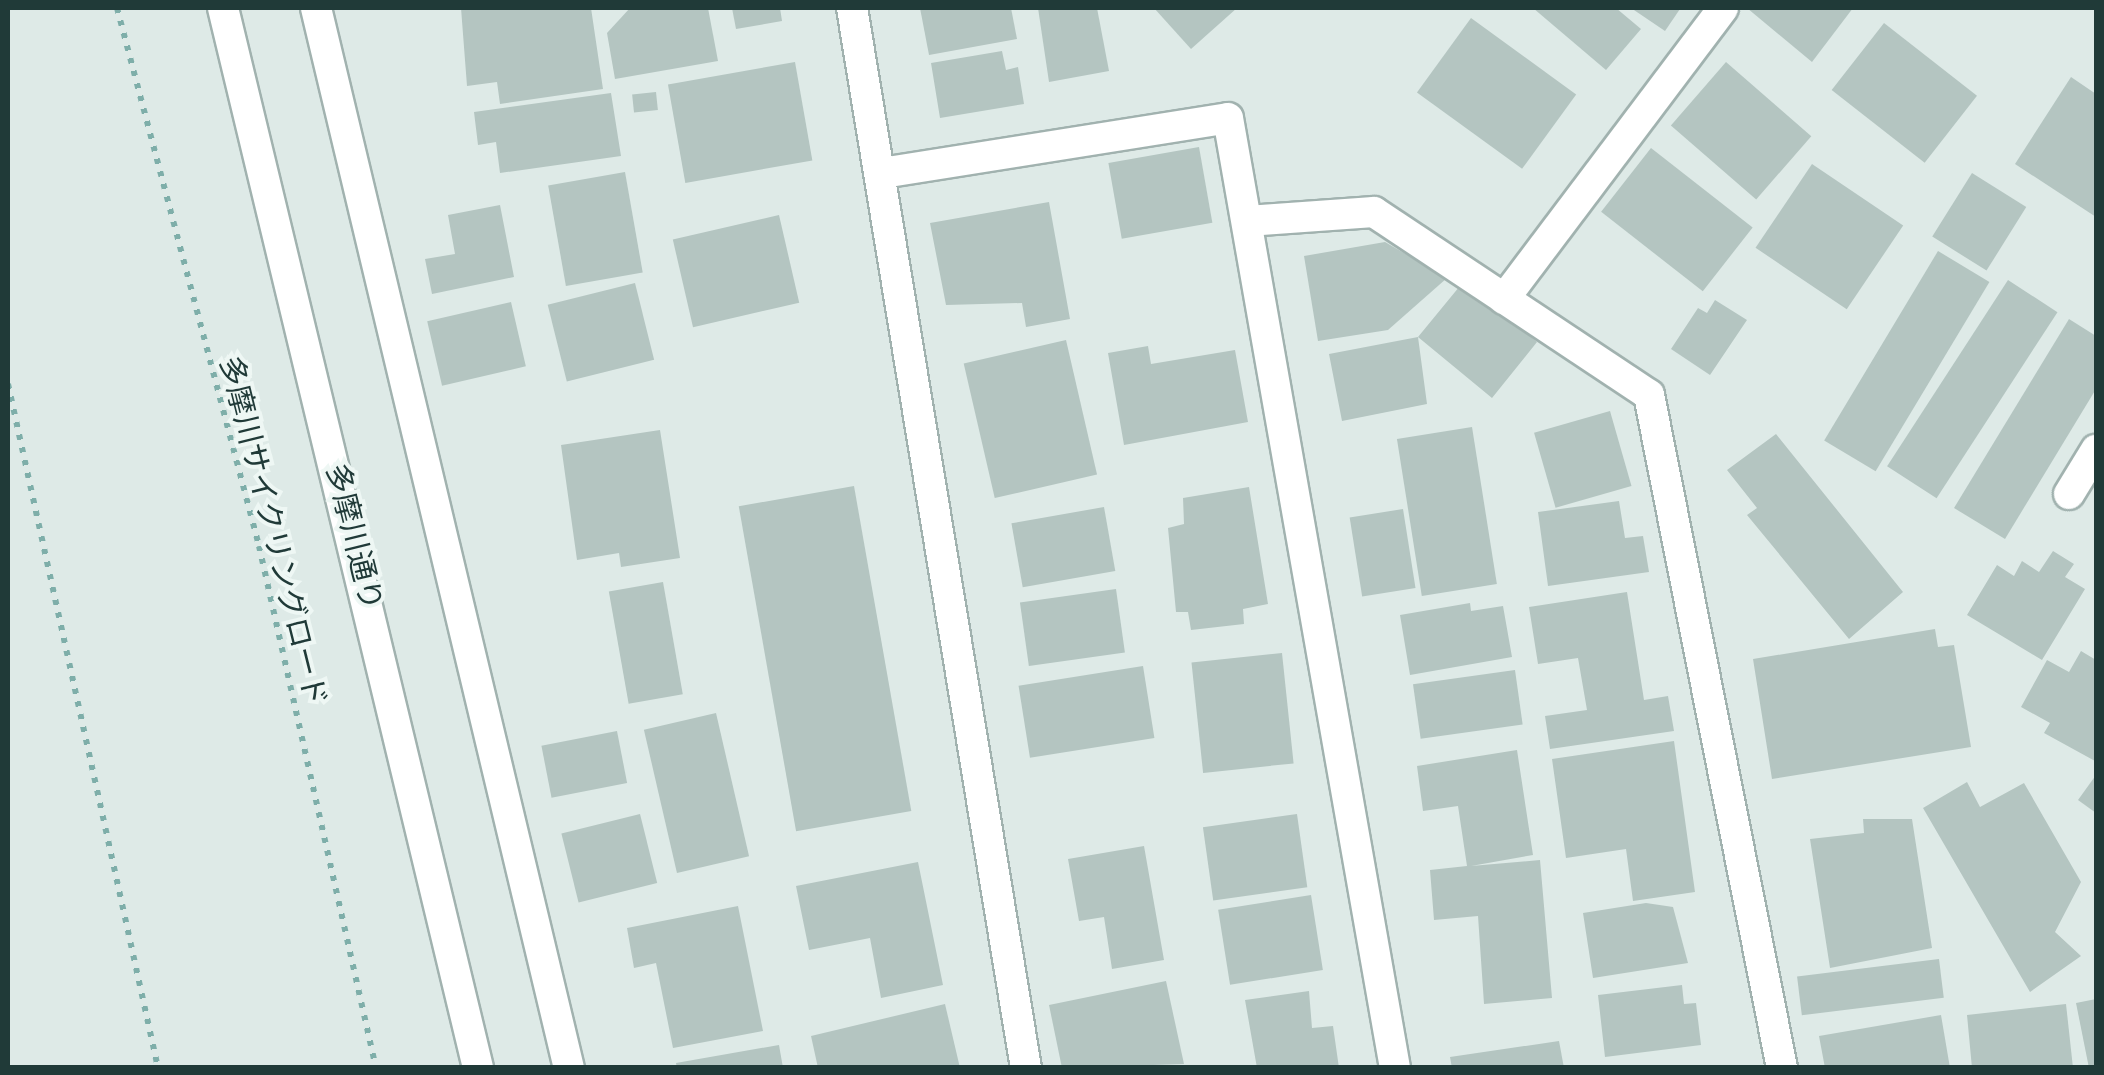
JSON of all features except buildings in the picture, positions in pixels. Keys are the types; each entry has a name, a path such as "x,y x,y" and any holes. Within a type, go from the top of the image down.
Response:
{"street":[{"name":"多摩川通り","path":"223,8 478,1068"},
{"path":"316,8 569,1068"},
{"path":"852,8 1026,1068"},
{"path":"1504,299 1723,8"},
{"path":"882,173 1228,118 1395,1068"},
{"path":"1246,221 1374,212 1649,395 1782,1068"},
{"path":"2069,494 2096,450"}],"path":[{"name":"多摩川サイクリングロード","path":"117,8 259,546 376,1068"},
{"path":"8,384 158,1068"}]}
